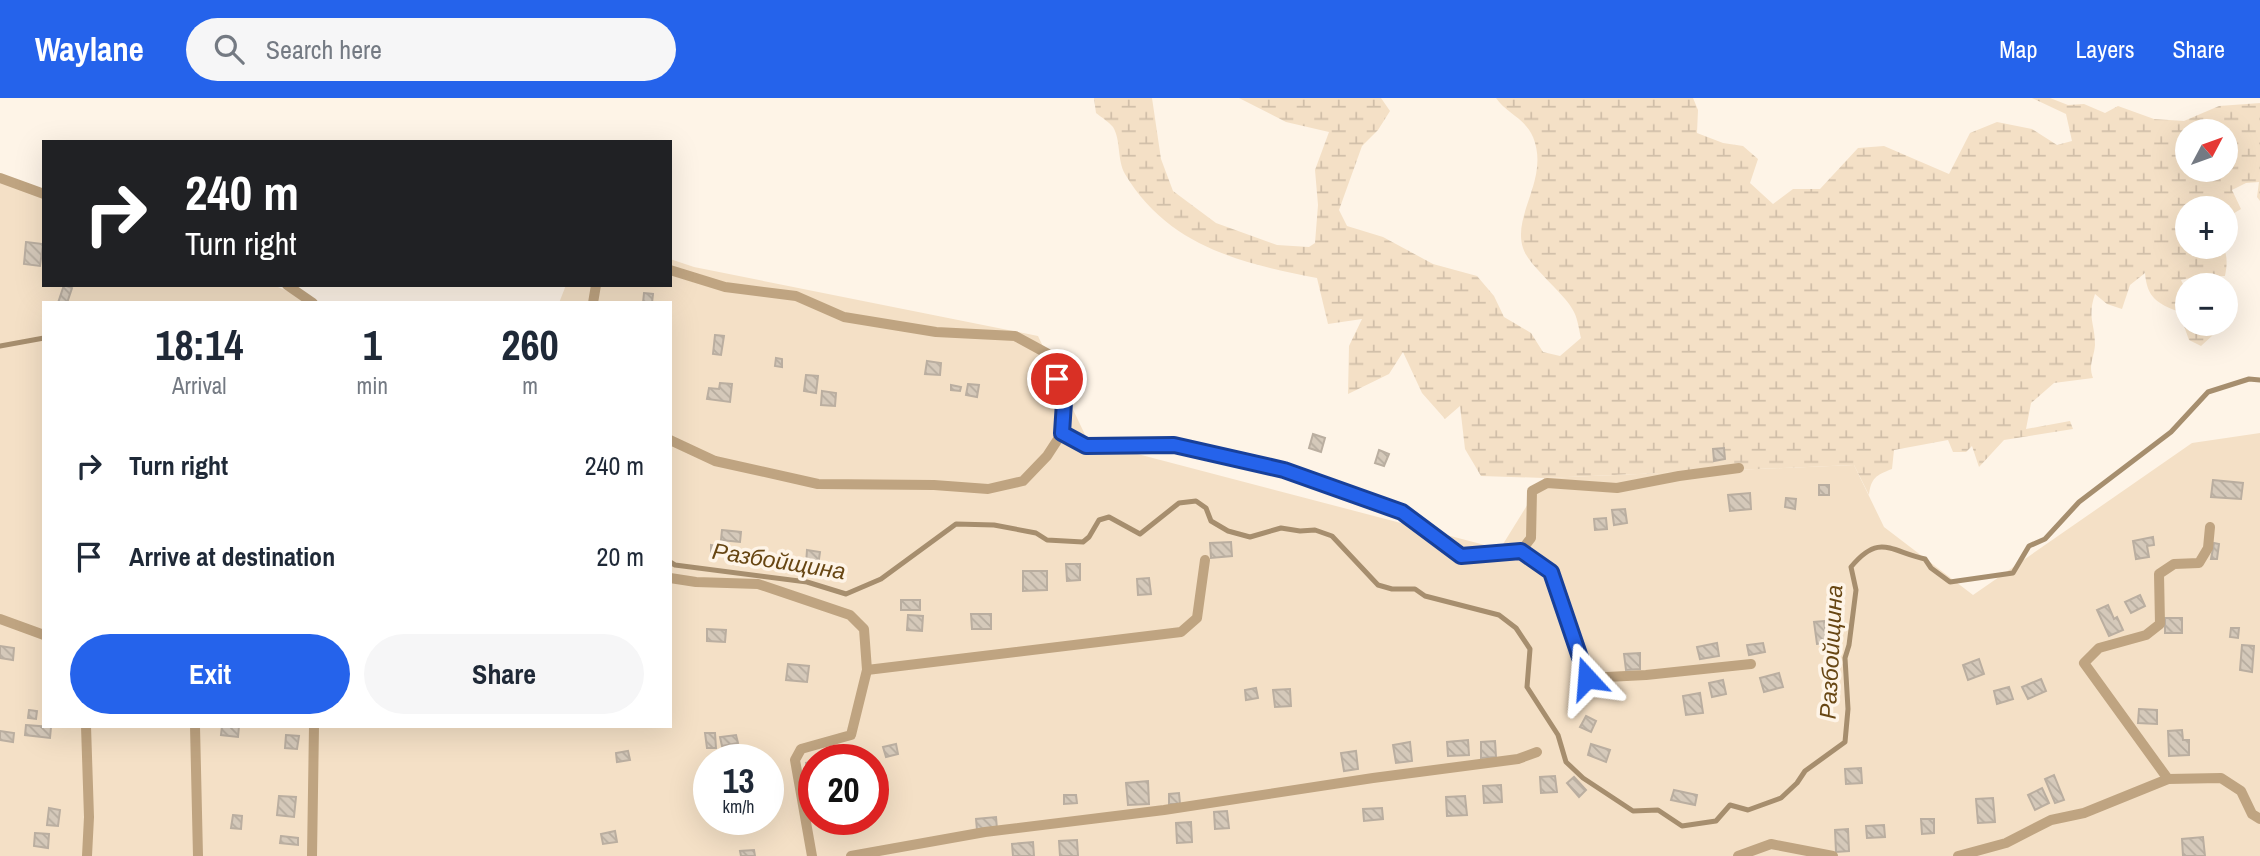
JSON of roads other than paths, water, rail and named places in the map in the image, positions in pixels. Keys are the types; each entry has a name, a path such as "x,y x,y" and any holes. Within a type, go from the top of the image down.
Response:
{"lane":[{"path":"0,178 42,193"},
{"path":"672,271 724,287 796,296 844,317 936,332 1015,336 1050,355 1064,402 1062,433 1047,456 1023,481 988,489 934,485 818,484 715,461 672,441"},
{"path":"290,287 310,301"},
{"path":"1062,433 1086,446 1174,445 1284,470 1402,512 1461,556 1521,551 1551,572 1587,678 1751,664"},
{"path":"1521,551 1531,538 1532,491 1547,483 1617,488 1739,468"},
{"path":"2168,779 2084,663 2099,648 2146,635 2160,624 2159,574 2174,564 2199,563 2208,548 2210,527"},
{"path":"867,670 1181,632 1197,618 1205,560"},
{"path":"672,578 758,584 850,615 864,629 867,670 851,735 800,749 795,760 812,856"},
{"path":"0,620 42,634"},
{"path":"86,728 89,817 87,856"},
{"path":"194,728 198,856"},
{"path":"312,856 314,728"},
{"path":"851,856 985,832 1164,810 1518,759 1537,752"},
{"path":"1958,856 2007,843 2051,820 2084,814 2168,779 2221,778 2241,791 2252,814 2260,819"},
{"path":"1738,856 1771,844 1833,856"}],"waterway":[{"name":"Разбойщина","path":"0,346 42,338"},
{"name":"Разбойщина","path":"672,563 807,582 846,594 881,579 956,524 994,525 1036,533 1047,540 1083,542 1099,520 1109,517 1140,534 1179,503 1196,501 1206,508 1211,521 1228,531 1250,537 1281,528 1315,530 1332,536 1378,585 1392,589 1415,589 1425,596 1499,615 1516,628 1530,649 1527,687 1558,735 1566,762 1583,778 1633,811 1658,810 1682,826 1716,821 1730,805 1748,810 1781,798 1805,771 1845,742 1848,709 1845,658 1856,590 1851,567 1869,550 1885,547 1925,559 1931,568 1950,582 2013,573 2029,546 2045,539 2079,502 2171,432 2208,392 2249,379 2260,380"}]}
